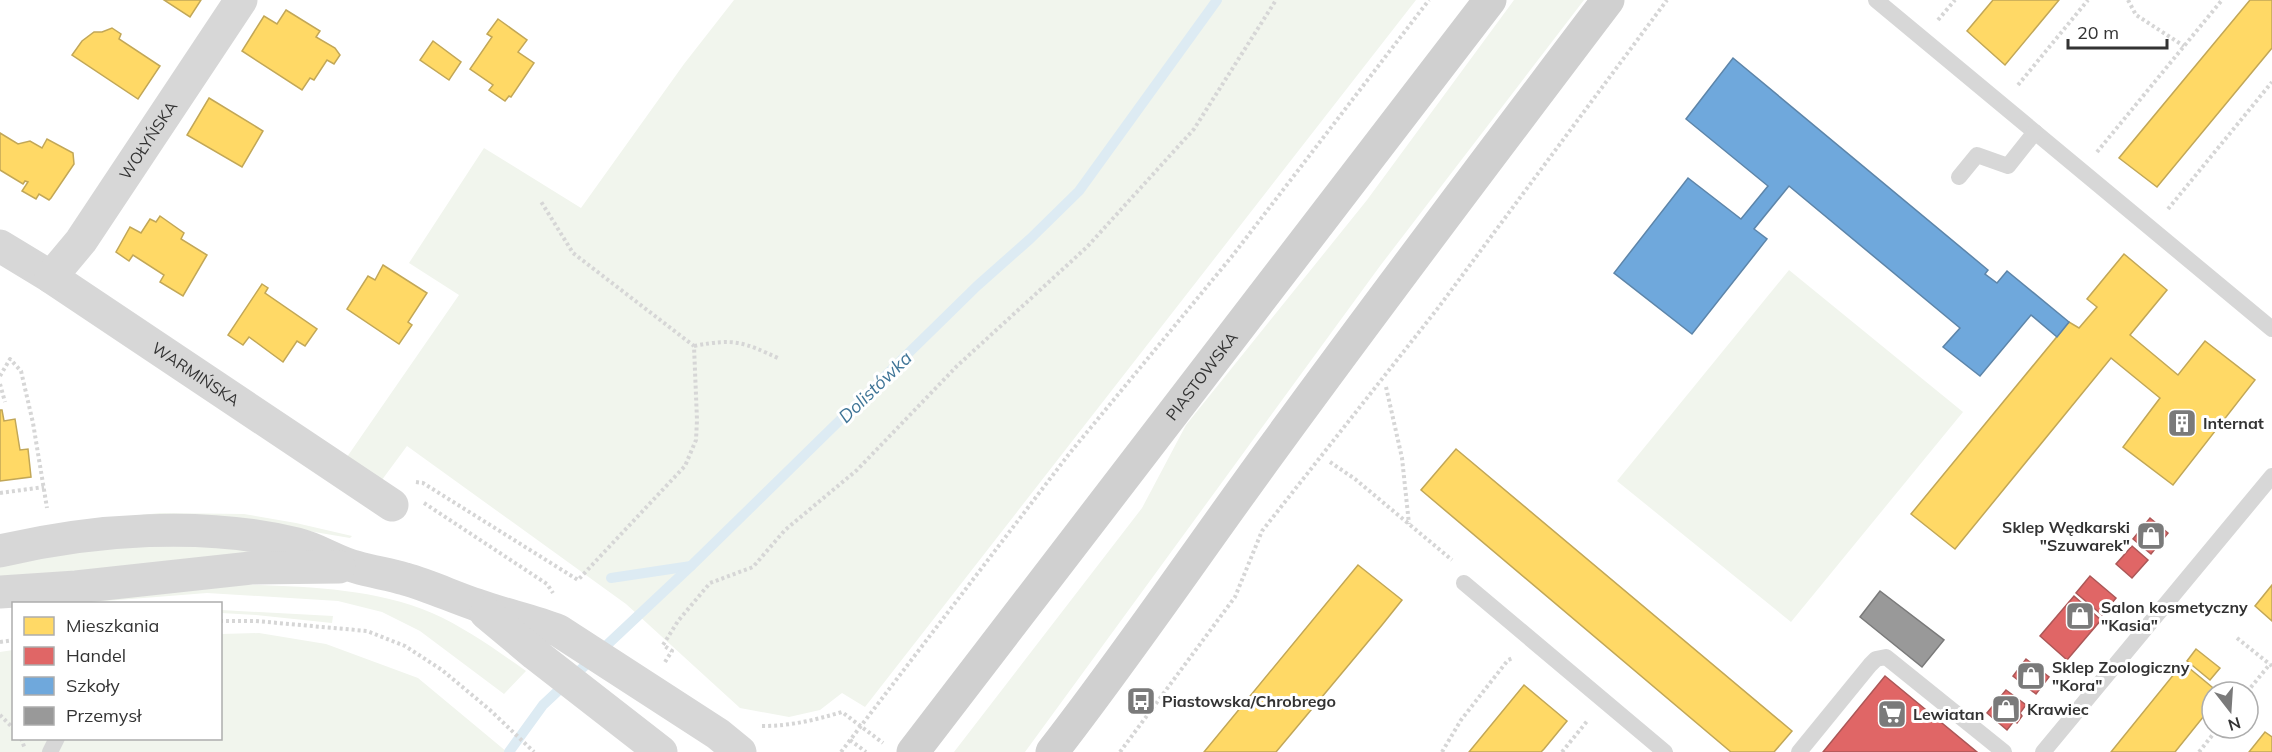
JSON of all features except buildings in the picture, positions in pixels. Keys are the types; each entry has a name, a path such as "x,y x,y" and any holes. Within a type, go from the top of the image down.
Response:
{"main road":[{"name":"PIASTOWSKA","path":"900,749 1490,0"},
{"path":"1052,752 1112,675 1272,449 1429,236 1608,0"}],"street":[{"name":"WOŁYŃSKA","path":"51,277 81,241 241,0"},
{"name":"WARMIŃSKA","path":"0,246 51,277 361,484 405,502"},
{"path":"0,551 84,536 144,531 220,532 300,544 353,566 406,579 477,606 536,622 559,617 647,672 740,752"},
{"path":"0,592 76,587 251,568 353,566"},
{"path":"477,606 661,752"}],"lane":[{"path":"1876,0 2272,329"},
{"path":"1959,177 1977,155 2008,166 2035,132"},
{"path":"2043,752 2272,476"},
{"path":"1464,583 1665,752"},
{"path":"1798,752 1870,665 1876,659 1886,657 2004,752"}],"path":[{"path":"647,672 672,651 663,645 678,621 710,583 753,567 785,530 856,470 957,366 1087,247 1194,129 1276,0"},
{"path":"841,752 1069,454 1233,255 1429,0"},
{"path":"1120,752 1235,597 1262,531 1438,308 1667,0"},
{"path":"2004,106 2019,83 2088,0"},
{"path":"2128,0 2136,15 2184,46"},
{"path":"2081,171 2222,0"},
{"path":"2150,228 2272,82"},
{"path":"540,200 573,253 694,346 723,341 747,344 780,359"},
{"path":"361,484 398,477 423,483 578,580 685,466 696,440 698,420 694,346"},
{"path":"5,356 21,371 33,423 48,518"},
{"path":"0,376 10,359"},
{"path":"0,384 5,402"},
{"path":"1386,387 1402,458 1408,524"},
{"path":"1330,462 1355,479 1452,560"},
{"path":"0,493 44,487"},
{"path":"405,502 547,584 559,617"},
{"path":"222,621 256,621 368,631 405,646 442,670 534,752"},
{"path":"2237,638 2271,665 2258,680"},
{"path":"1442,752 1461,720 1508,660 1538,645"},
{"path":"1562,752 1604,701"},
{"path":"761,726 783,726 814,721 842,712 900,749"},
{"path":"0,715 12,727"},
{"path":"850,740 866,752"},
{"path":"2199,752 2208,740"}],"shaded area":[{"path":"734,0 1416,0 865,707 842,693 820,710 789,717 740,708 626,604 407,446 373,492 338,470 459,295 409,263 484,148 581,208 684,64"},
{"path":"1514,0 1584,0 1380,266 1025,752 954,752 1142,508 1186,425 1367,200"},
{"path":"1789,270 1963,412 1791,622 1617,481"},
{"path":"160,513 244,514 352,536 350,538 255,522 130,516"},
{"path":"144,545 207,546 264,551 0,577 0,564 33,557"},
{"path":"238,584 361,593 409,604 432,613 457,625 526,671 504,694 420,631 382,612 338,601 207,593 93,602 59,602"},
{"path":"222,610 333,616 332,623 222,613"},
{"path":"259,633 326,644 418,678 507,752 0,752 0,652 12,650 12,740 222,740 222,634"}],"waterway":[{"name":"Dolistówka","path":"509,752 543,705 692,565 977,286 1079,191 1217,0"},
{"path":"611,578 691,566"}],"place":[{"name":"Internat","path":"2182,423"},
{"name":"Sklep Wędkarski \"Szuwarek\"","path":"2151,536"},
{"name":"Salon kosmetyczny \"Kasia\"","path":"2080,616"},
{"name":"Sklep Zoologiczny \"Kora\"","path":"2031,676"},
{"name":"Piastowska/Chrobrego","path":"1141,701"},
{"name":"Krawiec","path":"2006,709"},
{"name":"Lewiatan","path":"1892,714"}]}
